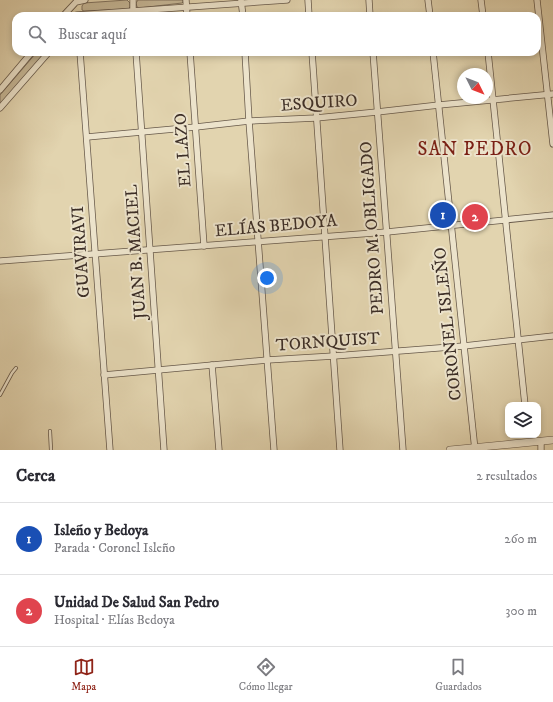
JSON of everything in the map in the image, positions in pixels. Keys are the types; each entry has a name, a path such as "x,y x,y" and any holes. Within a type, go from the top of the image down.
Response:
{"street":[{"path":"66,12 76,1 85,0"},
{"path":"133,0 133,12"},
{"path":"186,0 187,12"},
{"path":"142,12 241,2 287,0"},
{"path":"308,0 309,12"},
{"path":"369,0 370,12"},
{"path":"428,0 430,12"},
{"path":"482,0 483,12"},
{"path":"537,0 539,12"},
{"path":"76,1 77,12"},
{"path":"241,2 242,12"},
{"path":"541,29 550,94 553,144"},
{"path":"0,90 29,56"},
{"path":"0,108 46,56"},
{"name":"GUAVIRAVI","path":"80,56 110,450"},
{"name":"JUAN B. MACIEL","path":"136,56 164,450"},
{"name":"EL LAZO","path":"190,56 204,246"},
{"path":"245,56 274,450"},
{"path":"312,56 340,450"},
{"name":"PEDRO M. OBLIGADO","path":"373,56 403,450"},
{"name":"CORONEL ISLEÑO","path":"433,56 474,449"},
{"path":"488,56 490,68"},
{"name":"ESQUIRO","path":"493,100 550,94"},
{"path":"493,100 525,402"},
{"name":"ESQUIRO","path":"87,137 249,122 316,118 457,103"},
{"name":"ELÍAS BEDOYA","path":"0,261 387,232 553,215"},
{"name":"TORNQUIST","path":"104,375 267,360 464,346 553,336"},
{"path":"212,366 219,450"},
{"path":"450,450 474,449 528,439 540,441 553,440"},
{"path":"540,441 541,450"}],"lane":[{"path":"0,395 16,368"},
{"path":"50,431 52,450"}],"shaded area":[{"path":"127,0 130,3 130,7 128,9 82,10 84,3"},
{"path":"138,0 183,0 183,2 139,8 137,7 136,3"},
{"path":"34,56 43,56 0,105 0,95"}],"place":[{"name":"Isleño y Bedoya","path":"443,215"},
{"name":"Unidad De Salud San Pedro","path":"475,217"}],"district":[{"name":"SAN PEDRO","path":"475,149"}]}
